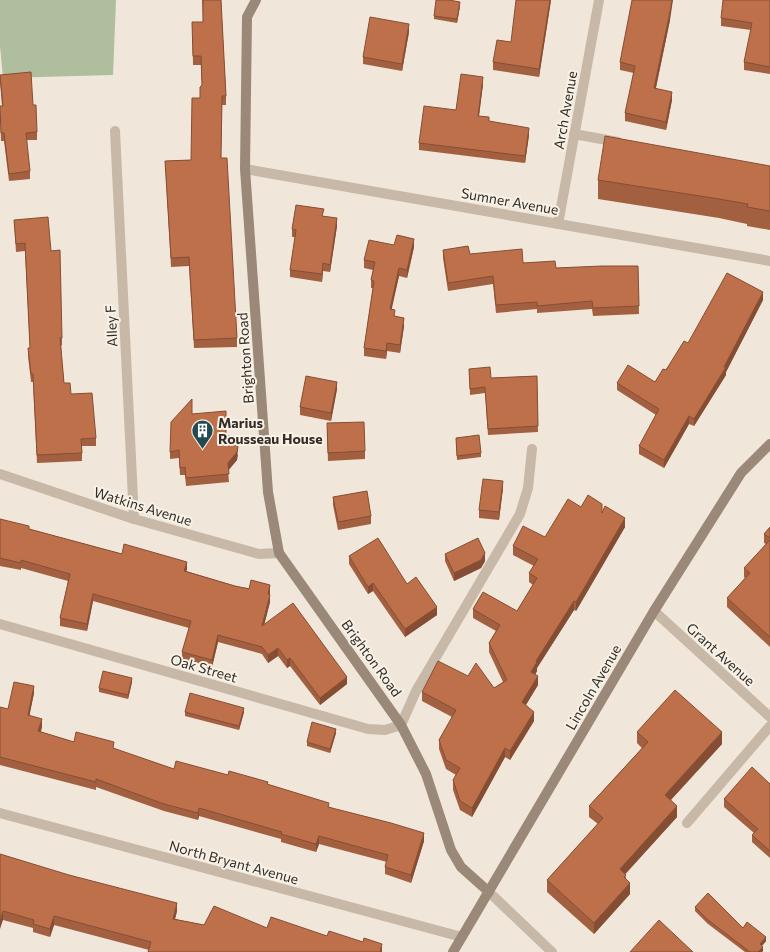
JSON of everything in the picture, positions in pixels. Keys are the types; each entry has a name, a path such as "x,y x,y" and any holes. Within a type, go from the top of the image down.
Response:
{"street":[{"name":"Brighton Road","path":"256,0 247,17 246,169 268,492 279,553 401,725 426,774 451,850 461,867 488,892"},
{"name":"Arch Avenue","path":"558,224 599,0"},
{"name":"Alley F","path":"115,132 134,519"},
{"path":"574,134 629,144"},
{"name":"Sumner Avenue","path":"246,169 770,261"},
{"name":"Lincoln Avenue","path":"453,952 654,611 741,473 770,444"},
{"path":"401,725 416,691 520,514 528,488 532,449"},
{"name":"Watkins Avenue","path":"0,474 134,519 258,554 279,553"},
{"name":"Grant Avenue","path":"654,611 770,717"},
{"name":"Oak Street","path":"0,624 368,729 386,730 401,725"},
{"path":"687,823 770,726"},
{"name":"North Bryant Avenue","path":"0,813 462,937"},
{"path":"488,892 552,952"}],"green space":[{"path":"0,0 116,0 113,75 3,78 0,46"}],"building":[{"path":"203,0 221,0 226,96 222,96 221,158 227,158 237,338 194,340 189,257 171,258 165,161 191,160 192,98 200,98 200,87 202,85 201,56 193,56 192,22 203,22"},
{"path":"436,0 460,2 457,19 434,16"},
{"path":"516,0 550,0 539,69 493,62 497,40 511,42"},
{"path":"632,0 672,0 654,88 672,92 666,122 625,113 635,66 620,62"},
{"path":"723,0 770,0 770,67 744,62 752,23 721,18"},
{"path":"370,17 409,24 402,64 363,57"},
{"path":"31,72 33,105 36,105 37,132 26,133 30,171 9,174 4,133 1,133 0,106 3,106 0,75"},
{"path":"461,74 483,77 478,116 489,117 489,121 529,128 525,156 419,143 424,106 456,110"},
{"path":"605,136 770,166 770,211 747,207 748,204 598,180"},
{"path":"296,205 324,209 322,216 337,218 330,265 323,263 322,274 290,270 296,230 292,229"},
{"path":"48,217 51,251 60,250 62,338 60,338 64,383 70,383 71,394 92,393 96,438 81,439 82,453 37,455 33,374 31,374 28,348 30,348 25,243 16,244 14,220"},
{"path":"397,235 414,239 407,270 399,268 390,309 395,310 394,316 404,318 400,345 387,343 386,351 364,348 374,281 371,280 375,262 364,260 369,240 394,245"},
{"path":"468,246 470,254 522,249 523,263 555,261 556,268 638,266 639,306 593,308 592,301 537,306 537,302 496,305 493,276 448,283 443,250"},
{"path":"727,273 763,292 724,367 726,367 694,419 689,416 664,460 639,446 659,409 617,383 628,365 655,382 663,369 666,370 684,341 688,343"},
{"path":"490,367 491,378 537,376 538,426 488,429 485,387 470,389 469,369"},
{"path":"306,376 337,382 331,413 300,407"},
{"name":"Marius Rousseau House","path":"192,399 192,414 226,411 226,434 234,439 238,447 237,452 228,463 229,474 186,478 185,467 180,468 179,450 170,452 171,422"},
{"path":"364,422 365,451 328,453 327,423"},
{"path":"479,435 481,453 457,456 456,438"},
{"path":"483,479 503,481 499,512 479,510"},
{"path":"367,491 371,516 338,522 333,497"},
{"path":"588,495 602,504 602,513 605,506 625,518 576,602 574,601 536,661 537,662 531,672 538,676 522,702 534,712 510,751 505,748 472,808 460,801 453,780 460,768 446,760 439,740 456,710 422,692 438,661 468,676 476,663 494,688 507,680 489,643 500,625 473,609 483,592 517,611 537,578 529,573 538,559 513,546 523,526 545,537 568,499 581,507"},
{"path":"0,519 29,526 29,529 122,554 124,544 187,562 184,571 235,586 249,589 251,580 270,585 268,594 270,595 262,626 293,603 347,677 320,698 290,658 287,660 278,648 268,655 262,647 218,635 212,660 182,652 191,621 93,594 87,624 60,618 70,574 21,560 21,563 0,558"},
{"path":"770,527 770,538 764,534"},
{"path":"378,538 407,584 416,577 437,607 405,629 373,583 368,587 349,556"},
{"path":"478,538 485,553 481,560 454,573 445,554"},
{"path":"770,540 770,637 727,598 750,573 744,568"},
{"path":"103,671 132,678 128,695 99,688"},
{"path":"14,682 34,686 28,715 42,719 38,731 74,742 76,732 114,742 113,748 174,769 176,761 228,775 229,771 268,782 267,784 329,803 328,807 424,833 411,875 385,867 388,855 319,836 316,844 281,834 282,832 199,808 198,813 164,804 96,779 96,782 0,757 0,707 8,709"},
{"path":"675,690 722,732 665,795 677,806 620,869 626,875 624,877 630,883 594,923 547,880 603,818 589,806 648,742 637,732"},
{"path":"190,693 244,708 239,726 185,712"},
{"path":"312,722 336,729 330,749 307,742"},
{"path":"752,767 770,784 770,851 752,835 758,829 724,799"},
{"path":"0,854 69,875 177,903 173,919 204,925 214,906 267,928 271,917 327,936 329,931 363,942 364,938 382,944 380,952 148,952 151,942 54,916 50,929 33,924 34,920 3,911 0,921"},
{"path":"708,893 743,928 747,922 766,937 760,944 763,947 758,952 750,952 708,920 695,907"},
{"path":"659,920 693,952 630,952"}],"place":[{"name":"Marius Rousseau House","path":"202,450"}]}
